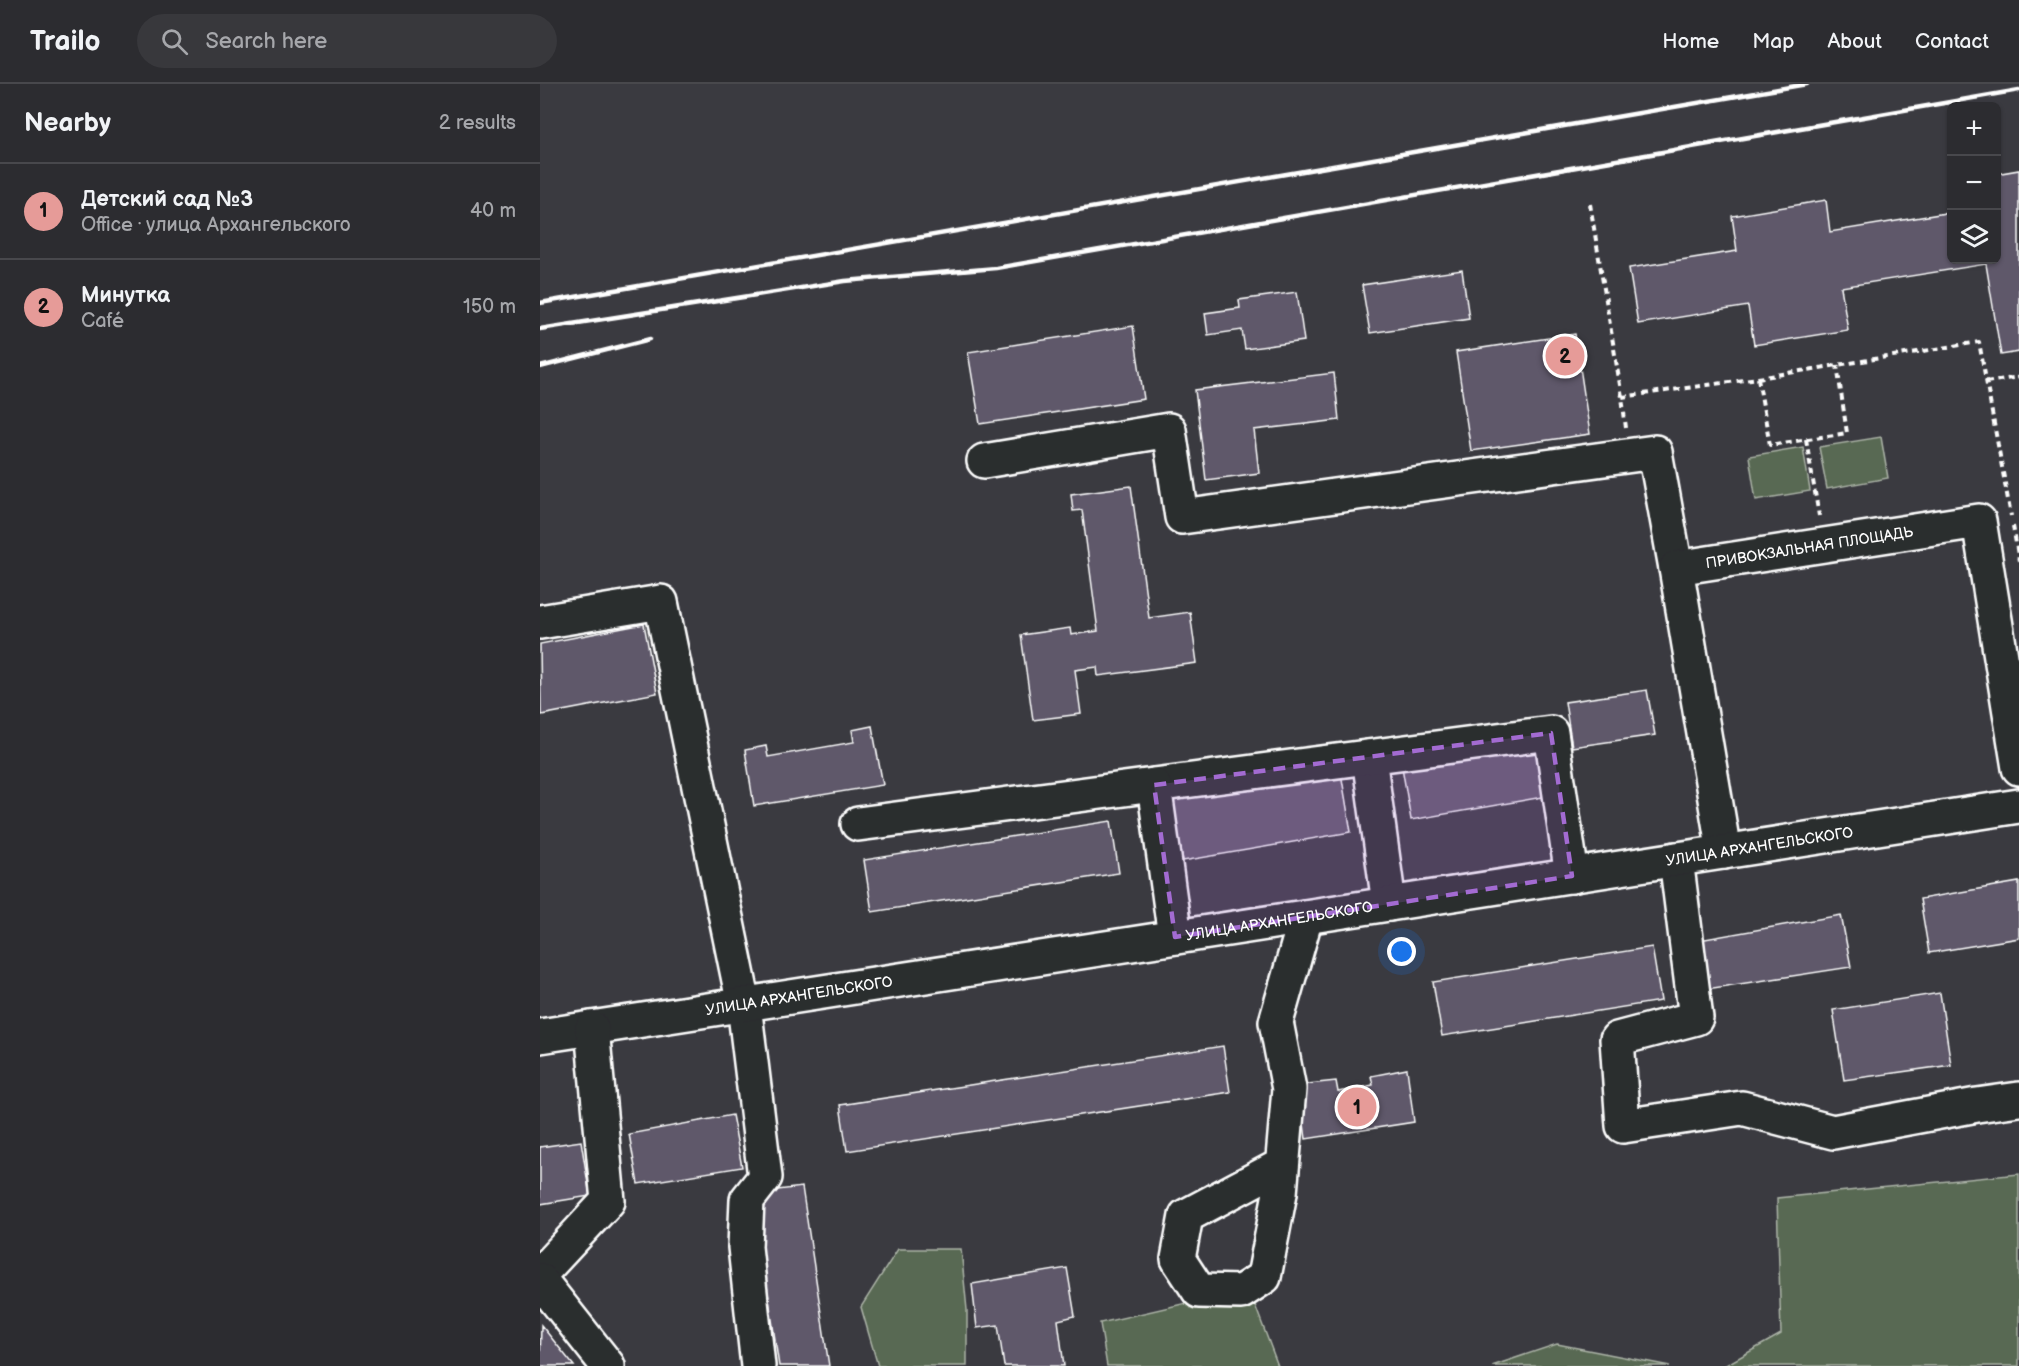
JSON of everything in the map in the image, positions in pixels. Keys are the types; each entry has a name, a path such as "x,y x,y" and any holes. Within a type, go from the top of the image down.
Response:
{"street":[{"path":"984,461 1169,430 1182,517 1655,452 1724,852"},
{"name":"ПРИВОКЗАЛЬНАЯ ПЛОЩАДЬ","path":"1676,568 1978,521 2019,768"},
{"path":"540,622 661,603 744,1005 765,1177 747,1200 745,1247 758,1366"},
{"path":"858,824 1551,733 1572,876"},
{"path":"1369,757 1389,904"},
{"path":"1154,785 1175,937"},
{"name":"УЛИЦА АРХАНГЕЛЬСКОГО","path":"540,1036 2019,806"},
{"path":"1676,859 1696,1018 1617,1039 1623,1126 1742,1108 1833,1132 2019,1099"},
{"path":"1282,1165 1289,1089 1276,1022 1306,917"},
{"path":"540,1274 608,1201 592,1028"},
{"path":"540,1280 608,1366"}],"path":[{"path":"1590,204 1630,456"},
{"path":"1622,398 1979,342 2019,561"},
{"path":"1758,378 1770,445 1847,433 1837,365"},
{"path":"1986,382 2019,377"},
{"path":"1806,439 1819,518 1830,516"}],"highlighted area":[{"path":"1551,733 1572,876 1175,937 1154,785"}],"green space":[{"path":"1881,437 1888,478 1827,489 1819,447"},
{"path":"1803,447 1810,491 1756,500 1749,456"},
{"path":"2019,1174 2019,1366 1724,1366 1781,1334 1777,1198"},
{"path":"898,1249 961,1249 967,1310 967,1366 878,1366 861,1307"},
{"path":"1204,1299 1255,1305 1278,1366 1107,1366 1100,1323"},
{"path":"1557,1344 1670,1366 1492,1366"}],"building":[{"path":"2019,170 2019,352 2001,355 1986,264 2001,264 2001,173"},
{"path":"1826,200 1830,232 1947,213 1947,264 1986,264 1841,287 1848,330 1754,345 1748,306 1638,324 1629,268 1737,251 1732,216"},
{"path":"1462,270 1469,318 1370,333 1362,285"},
{"path":"1297,292 1304,341 1245,349 1242,330 1208,335 1205,313 1240,308 1239,300"},
{"path":"1133,326 1144,399 980,424 968,352"},
{"path":"1575,334 1590,434 1471,451 1456,352"},
{"path":"1334,373 1339,420 1254,430 1259,473 1206,480 1195,390"},
{"path":"1131,486 1149,618 1190,612 1197,663 1098,676 1097,667 1075,670 1081,714 1033,720 1021,635 1070,628 1071,635 1098,631 1082,510 1073,511 1071,494"},
{"path":"644,624 657,693 541,715 540,644"},
{"path":"1647,690 1655,735 1572,747 1565,702"},
{"path":"872,726 883,785 754,806 745,750 766,746 768,757 854,742 852,730"},
{"path":"1539,743 1549,796 1411,820 1402,767"},
{"path":"1341,773 1351,832 1183,861 1172,800"},
{"path":"1111,821 1119,873 872,912 864,860"},
{"path":"2019,882 2019,938 1929,953 1920,899"},
{"path":"1841,915 1851,967 1707,989 1699,940"},
{"path":"1652,947 1661,1001 1442,1036 1433,982"},
{"path":"1940,993 1951,1065 1844,1080 1833,1010"},
{"path":"1223,1046 1230,1092 847,1151 840,1105"},
{"path":"1407,1069 1414,1122 1306,1139 1299,1085 1336,1081 1338,1092 1373,1085 1371,1076"},
{"path":"732,1115 742,1167 638,1184 629,1134"},
{"path":"581,1141 590,1196 540,1204 540,1147"},
{"path":"802,1187 829,1366 779,1366 753,1193"},
{"path":"1067,1268 1075,1316 1058,1320 1064,1366 1004,1366 998,1325 977,1328 972,1284"},
{"path":"541,1325 574,1366 540,1366"}],"railway":[{"path":"540,303 1807,84"},
{"path":"540,329 845,281 996,268 2019,90"},
{"path":"540,367 650,339"}],"place":[{"name":"Минутка","path":"1565,356"},
{"name":"Детский сад №3","path":"1357,1107"}]}
